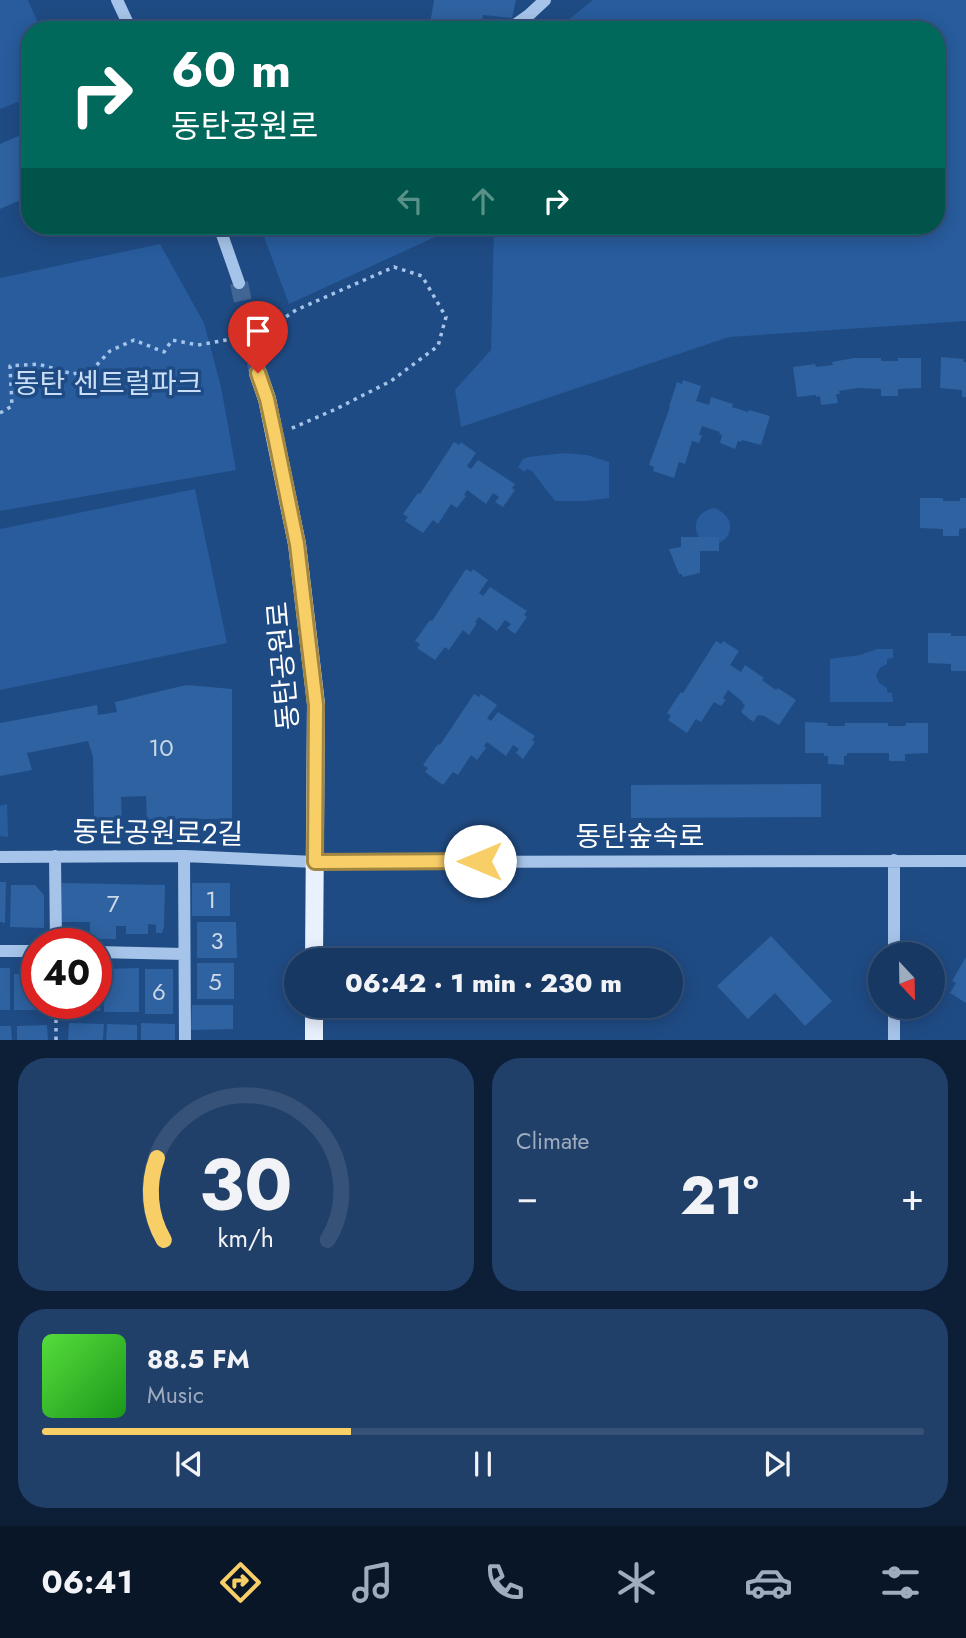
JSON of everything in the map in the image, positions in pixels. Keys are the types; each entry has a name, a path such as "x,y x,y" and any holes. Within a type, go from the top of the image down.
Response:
{"main road":[{"name":"동탄공원로","path":"258,373 267,399 297,544 316,705 314,948"},
{"path":"314,1018 314,1040"}],"street":[{"path":"117,0 127,21"},
{"path":"520,21 545,0"},
{"path":"222,235 239,283"},
{"path":"55,856 57,928"},
{"path":"184,856 185,1040"},
{"name":"동탄공원로2길","path":"0,858 184,856 315,862"},
{"path":"894,860 894,942"},
{"name":"동탄숲속로","path":"315,862 966,861"},
{"path":"0,951 21,951"},
{"path":"112,952 184,954"},
{"path":"894,1019 894,1040"}],"path":[{"path":"0,413 12,406 10,366 38,363 73,374 93,369 110,351 134,340 164,352 172,340 198,345 238,338 271,327 296,310 394,267 422,276 446,317 438,346 391,381 275,436"},
{"path":"56,1019 56,1040"}],"green space":[{"path":"0,0 28,0 37,21 21,21 21,101 0,109"},
{"path":"593,0 966,0 966,321 729,337 461,427 455,390 491,350 494,235 945,235 945,21 567,21"},
{"path":"263,235 439,235 289,304"},
{"name":"동탄 센트럴파크","path":"160,244 204,323 221,387 236,470 0,511 0,278"},
{"path":"564,453 587,455 609,462 609,498 555,501 532,471 527,469 524,472 518,467 523,459 528,457"},
{"path":"195,489 227,643 0,690 0,529"},
{"path":"714,508 725,515 730,524 728,535 719,543 719,537 699,537 696,527 698,518"},
{"path":"877,649 893,649 893,658 887,659 887,664 880,668 876,675 879,683 887,688 887,692 892,693 893,702 830,702 830,659 860,655"},
{"path":"7,804 8,837 0,836 0,806"}],"building":[{"path":"434,0 516,0 512,18 483,15 482,21 430,21"},
{"path":"21,135 21,200 0,209 0,144"},
{"path":"941,357 964,359 963,362 966,362 966,397 962,397 962,390 940,388"},
{"path":"854,358 898,361 898,358 921,358 921,388 898,389 898,396 881,396 881,389 839,391 840,394 836,394 838,403 821,405 820,396 797,397 793,367 833,365 832,362"},
{"path":"683,380 701,386 696,401 709,405 711,397 733,404 732,407 770,416 761,445 742,440 738,441 735,449 720,443 720,432 702,426 699,443 692,441 685,464 679,462 674,478 653,471 654,467 649,465 677,382 682,384"},
{"path":"454,442 459,445 461,442 476,453 467,466 471,469 478,460 515,484 512,488 515,490 503,507 495,502 499,497 493,493 486,504 467,490 457,508 451,504 438,524 433,520 423,533 405,521 408,517 403,514 418,493 420,494"},
{"path":"920,498 960,501 960,498 966,498 966,528 959,529 959,536 943,536 943,529 920,528"},
{"path":"681,537 719,537 719,551 700,551 700,573 682,577 682,574 679,574 669,549 681,547"},
{"path":"466,569 471,572 473,569 488,580 479,593 483,596 490,587 527,611 524,615 527,617 515,634 507,628 511,624 505,620 497,631 479,617 469,635 463,630 449,650 445,647 435,660 417,648 420,644 415,641 430,620 432,621"},
{"path":"928,633 966,636 966,671 951,671 951,664 928,663"},
{"path":"716,641 721,644 723,641 739,651 730,665 741,672 745,665 776,690 778,688 796,700 779,725 762,715 758,715 753,722 741,712 745,705 743,702 728,690 723,698 726,700 721,706 714,702 701,722 696,719 687,733 668,720 671,716 667,713"},
{"path":"186,685 232,689 232,819 147,819 146,796 121,797 122,819 94,820 93,757 88,741 27,753 32,770 0,776 0,723 97,705 98,715 117,712 115,702"},
{"path":"474,694 479,697 481,694 497,705 487,718 491,721 498,712 535,736 532,740 535,742 523,759 516,753 519,749 513,745 506,756 487,742 477,760 471,755 458,775 453,772 443,785 425,772 428,768 423,765 438,744 440,745"},
{"path":"805,722 827,723 828,726 845,726 845,723 888,723 888,726 905,726 906,723 928,723 928,753 905,754 905,761 889,761 889,753 847,753 847,756 844,756 844,765 828,764 828,756 824,756 824,753 805,753"},
{"path":"821,784 821,817 631,818 631,785"},
{"path":"0,882 6,882 5,923 0,922"},
{"path":"62,883 165,885 162,933 156,933 156,925 148,924 148,934 126,934 126,926 116,926 116,939 112,939 112,928 90,928 90,922 61,922"},
{"path":"192,883 230,883 230,916 192,916"},
{"path":"11,885 35,885 44,895 44,928 10,927"},
{"path":"197,922 236,922 237,958 197,958"},
{"path":"771,936 832,1001 805,1026 775,993 748,1019 717,986"},
{"path":"558,947 558,948 418,948"},
{"path":"966,957 966,1003 950,993 956,983 952,981"},
{"path":"197,963 234,963 234,999 197,999"},
{"path":"0,968 10,968 10,1010 0,1010"},
{"path":"139,968 139,1012 112,1012 112,969"},
{"path":"145,969 173,969 173,1014 145,1014"},
{"path":"14,974 21,974 21,1010 14,1010"},
{"path":"192,1005 233,1005 233,1029 191,1030"},
{"path":"69,1023 104,1024 103,1040 68,1040"},
{"path":"141,1023 175,1024 175,1040 141,1040"},
{"path":"107,1024 137,1025 137,1040 106,1040"},
{"path":"47,1025 48,1040 17,1040 17,1026"},
{"path":"0,1026 11,1026 12,1040 0,1040"}],"tunnel":[{"path":"239,283 258,373"}],"route":[{"path":"258,373 267,399 297,544 316,705 315,862 480,861"}]}
